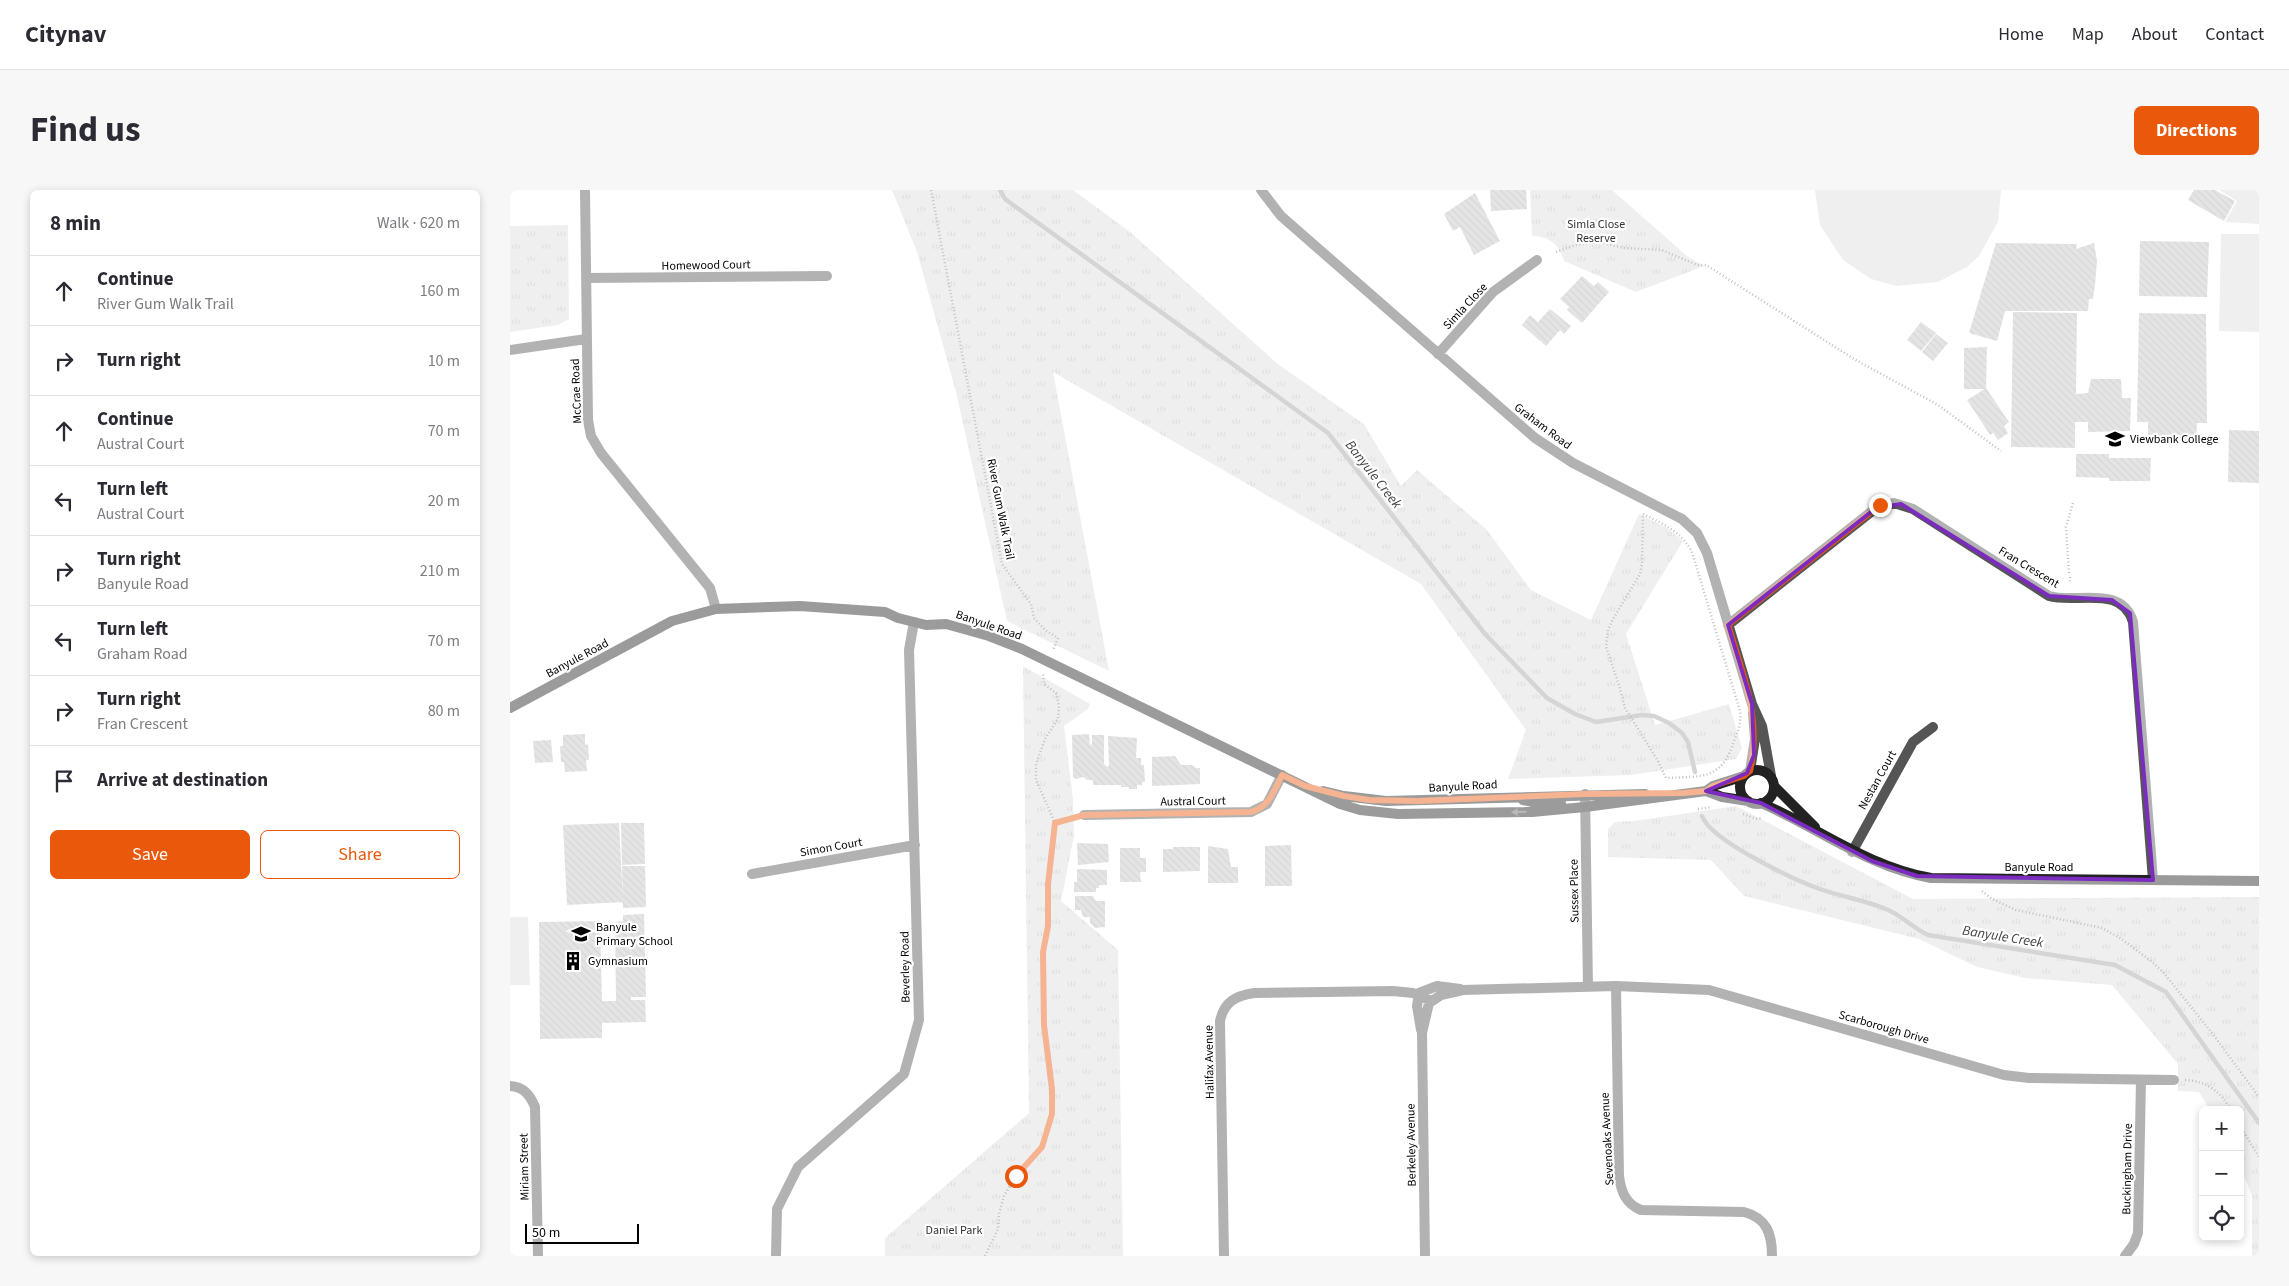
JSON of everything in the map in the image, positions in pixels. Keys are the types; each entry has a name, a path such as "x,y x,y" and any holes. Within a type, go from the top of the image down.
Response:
{"street":[{"name":"McCrae Road","path":"585,190 586,339 588,420 591,436 601,453 710,588 716,609"},
{"name":"Graham Road","path":"1262,190 1281,216 1517,424 1554,452 1674,514 1690,525 1707,553 1752,704 1762,726 1771,776"},
{"name":"Simla Close","path":"1438,354 1494,292 1537,260"},
{"name":"Homewood Court","path":"586,278 827,276"},
{"path":"510,350 586,339"},
{"name":"Fran Crescent","path":"1728,625 1876,508 1894,503 1913,509 2049,596 2062,598 2103,598 2118,602 2130,613 2133,622 2153,880"},
{"name":"Banyule Road","path":"510,708 672,621 716,609 800,606 885,612 926,625 946,624 989,636 1049,662 1340,804 1381,814 1532,812 1585,801 1706,791 1722,797 1748,801"},
{"name":"Beverley Road","path":"776,1256 777,1209 798,1167 904,1074 919,1020 909,650 914,622"},
{"name":"Graham Road","path":"1747,773 1755,739 1752,704"},
{"name":"Nestan Court","path":"1852,852 1913,742 1933,727"},
{"path":"1761,770 1771,776 1775,787 1771,797 1761,803 1748,801 1741,792 1740,786 1747,773 1761,770"},
{"name":"Banyule Road","path":"1706,791 1713,786 1747,773"},
{"name":"Austral Court","path":"1084,815 1251,812 1259,810 1267,804 1282,775"},
{"name":"Banyule Road","path":"1305,786 1344,796 1378,800 1505,797 1585,801"},
{"name":"Banyule Road","path":"1775,787 1826,838"},
{"name":"Sussex Place","path":"1585,801 1588,987"},
{"name":"Banyule Road","path":"1761,803 1787,815 1852,852 1887,867 1931,878 2259,881"},
{"name":"Simon Court","path":"752,874 915,845"},
{"path":"1418,995 1422,990 1437,986 1463,990 1588,987"},
{"name":"Scarborough Drive","path":"1588,987 1616,986 1720,992 2004,1075 2029,1078 2174,1080"},
{"name":"Sevenoaks Avenue","path":"1616,986 1619,1176 1623,1194 1630,1204 1641,1210 1744,1212 1752,1214 1763,1222 1771,1236 1772,1256"},
{"path":"1431,1001 1441,995 1463,990"},
{"name":"Halifax Avenue","path":"1224,1256 1220,1021 1226,1004 1237,997 1254,993 1393,991 1418,995 1431,1001"},
{"name":"Berkeley Avenue","path":"1418,995 1418,1018 1422,1033"},
{"name":"Berkeley Avenue","path":"1425,1256 1422,1033 1426,1012 1431,1001"},
{"name":"Buckingham Drive","path":"2125,1256 2134,1244 2138,1233 2141,1080"},
{"name":"Miriam Street","path":"510,1086 524,1090 530,1096 535,1107 538,1256"}],"path":[{"name":"River Gum Walk Trail","path":"931,190 1002,564 1011,579 1031,604 1034,618 1045,630 1058,638 1042,675 1044,684 1056,693 1059,706 1058,719 1045,739 1036,764 1036,780 1055,823"},
{"path":"1556,252 1576,245 1598,242 1624,248 1662,250 1698,265 1706,265 1854,359 1938,405 2001,451"},
{"path":"2070,584 2066,527 2073,503"},
{"path":"1642,514 1676,531 1686,541 1692,552 1741,718 1726,762 1715,772 1704,776 1666,778 1658,761 1639,733 1625,708 1619,685 1606,652 1606,642 1613,619 1640,574 1642,564 1642,514"},
{"path":"1698,809 1720,806"},
{"path":"1740,813 1756,819 1764,818"},
{"path":"985,1256 998,1229 998,1214 1004,1196 1016,1176 1042,1147 1052,1114 1052,1089 1044,1025 1043,952 1048,926 1048,884 1055,823 1084,815"},
{"path":"1974,890 1984,891 1992,900 2016,910 2088,924 2120,938 2164,972 2243,1073 2259,1097"},
{"path":"2174,1080 2199,1081 2218,1091 2228,1106"},
{"path":"2244,1133 2259,1157"}],"highlighted area":[{"path":"1901,504 2049,596 2112,600 2130,613 2153,880 1917,876 1872,861 1761,803 1706,791 1747,773 1754,755 1752,704 1728,625 1876,508"}],"green space":[{"path":"892,190 1073,190 1130,232 1279,365 1364,424 1401,486 1417,470 1487,530 1531,590 1591,620 1639,514 1667,528 1683,541 1626,634 1655,725 1729,704 1742,748 1736,759 1631,775 1508,779 1526,730 1421,584 1053,372 1109,671 1007,621 956,392 917,252"},
{"name":"Simla Close Reserve","path":"1530,190 1612,190 1687,256 1704,266 1636,292 1564,261 1560,250 1553,242 1538,236 1532,236"},
{"path":"1815,190 2001,190 1998,222 1979,256 1967,267 1938,282 1897,286 1871,279 1843,260 1820,225"},
{"path":"2219,190 2259,190 2259,224 2225,222 2237,201"},
{"path":"568,225 569,319 558,325 510,332 510,226"},
{"path":"2221,234 2259,234 2259,332 2219,331"},
{"name":"Daniel Park","path":"1023,666 1090,704 1088,709 1064,726 1073,800 1074,835 1061,901 1118,950 1123,1256 885,1256 885,1238 1029,1113"},
{"path":"1736,806 1913,899 2259,897 2259,1256 2252,1256 2252,1195 2244,1176 2244,1106 2208,1106 2199,1092 2178,1091 2178,1064 2112,985 2025,978 1977,967 1919,939 1744,896 1711,860 1608,857 1608,829 1615,822"},
{"path":"510,917 528,917 530,985 510,985"}],"building":[{"path":"1490,190 1526,190 1527,209 1491,211"},
{"path":"2194,190 2215,190 2235,201 2224,221 2188,200"},
{"path":"1475,193 1500,241 1474,255 1460,227 1453,231 1444,214"},
{"path":"2140,241 2209,242 2207,297 2139,296"},
{"path":"1996,243 2077,244 2076,249 2094,243 2097,261 2095,285 2093,299 2089,299 2088,311 2005,311 1997,341 1969,333"},
{"path":"1582,276 1594,286 1598,282 1609,292 1582,323 1567,310 1569,307 1560,299"},
{"path":"1550,309 1571,326 1564,334 1560,330 1546,346 1522,325 1530,315 1538,322"},
{"path":"2013,312 2077,313 2076,394 2088,393 2091,379 2121,379 2122,398 2131,398 2130,431 2088,432 2088,422 2075,422 2075,448 2011,447"},
{"path":"2139,313 2206,314 2207,423 2197,423 2196,442 2148,440 2148,422 2137,422"},
{"path":"1921,322 1936,333 1921,351 1907,340"},
{"path":"1936,334 1948,343 1933,361 1922,352"},
{"path":"1987,347 1986,388 2009,422 2004,426 2008,433 1998,440 1993,433 1990,435 1967,400 1985,389 1964,389 1964,348"},
{"path":"2229,430 2259,431 2259,483 2228,482"},
{"path":"2076,454 2109,454 2109,458 2151,458 2150,481 2109,481 2109,478 2076,477"},
{"path":"585,734 585,745 588,744 589,760 586,760 587,771 565,772 564,762 561,762 560,746 563,746 563,735"},
{"path":"1089,734 1090,745 1092,744 1092,735 1104,735 1104,764 1107,767 1109,766 1108,736 1137,738 1136,758 1141,758 1141,765 1144,765 1145,782 1142,782 1142,785 1137,785 1137,789 1129,789 1129,787 1121,787 1121,785 1093,785 1093,780 1087,780 1083,777 1076,779 1073,777 1072,735"},
{"path":"551,740 553,762 535,763 533,741"},
{"path":"1175,756 1181,765 1192,765 1200,768 1200,784 1152,786 1152,757"},
{"path":"619,823 623,902 567,905 563,825"},
{"path":"621,823 644,823 645,864 622,865"},
{"path":"1077,843 1108,844 1109,862 1078,865"},
{"path":"1291,845 1292,886 1265,886 1265,846"},
{"path":"1208,846 1228,849 1231,867 1238,867 1238,883 1208,883"},
{"path":"1173,847 1200,847 1200,871 1163,872 1163,849 1173,849"},
{"path":"1120,848 1140,848 1140,858 1146,858 1146,872 1140,872 1141,882 1120,882"},
{"path":"622,866 645,866 646,907 623,908"},
{"path":"1077,869 1107,870 1107,885 1099,885 1099,888 1096,888 1096,892 1074,892 1074,882 1077,882"},
{"path":"1075,896 1093,896 1096,901 1105,901 1105,927 1095,928 1090,923 1090,917 1083,917 1081,910 1075,910"},
{"name":"Gymnasium","path":"644,914 646,997 631,997 631,1000 645,1000 646,1022 602,1023 602,1038 540,1039 539,922 600,921 602,1001 616,1001 615,922 623,921 623,915"}],"waterway":[{"name":"Banyule Creek","path":"1000,190 1005,199 1328,433 1485,634 1547,698 1575,714 1596,722 1642,715 1654,716 1669,723 1682,733 1688,742 1695,772"},
{"name":"Banyule Creek","path":"1702,816 1709,826 1721,837 1774,869 1820,889 1886,909 1928,935 2115,965 2166,992 2259,1123"}],"place":[{"name":"Viewbank College","path":"2115,439"},
{"name":"Banyule Primary School","path":"581,934"},
{"name":"Gymnasium","path":"573,961"}],"route":[{"path":"1016,1176 1042,1147 1052,1114 1052,1089 1044,1025 1043,952 1048,926 1048,884 1055,823 1084,815 1251,812 1259,810 1267,804 1282,775 1305,786 1344,796 1386,801 1706,791 1713,786 1744,776 1750,771 1754,755 1755,739 1752,704 1728,625 1880,505"}]}
